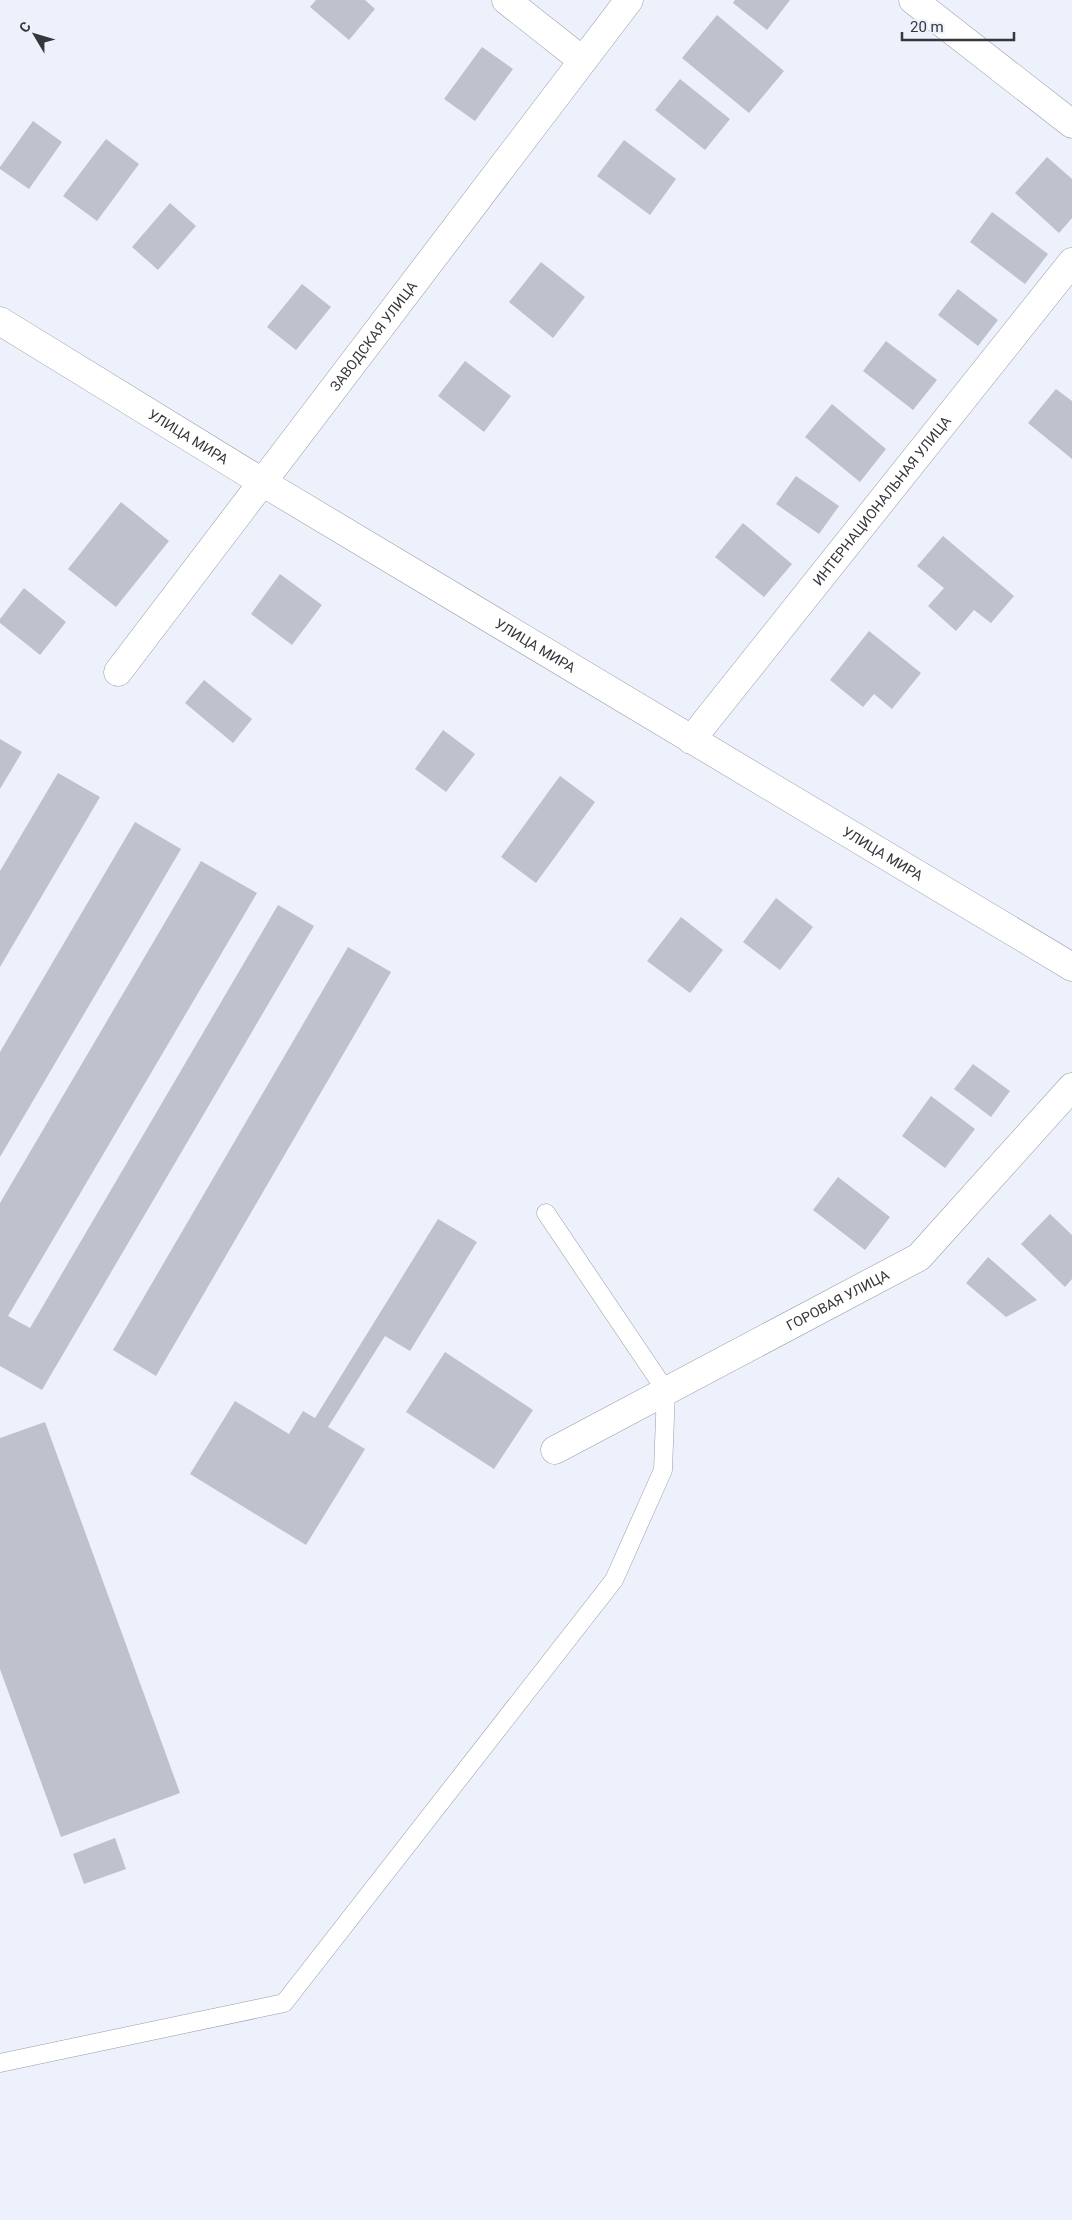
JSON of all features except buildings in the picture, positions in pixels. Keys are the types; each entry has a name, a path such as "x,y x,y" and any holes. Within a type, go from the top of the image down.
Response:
{"street":[{"path":"506,0 582,60"},
{"name":"ЗАВОДСКАЯ УЛИЦА","path":"118,672 629,0"},
{"path":"913,0 1072,124"},
{"name":"ИНТЕРНАЦИОНАЛЬНАЯ УЛИЦА","path":"691,740 1072,262"},
{"name":"УЛИЦА МИРА","path":"0,322 262,482 1072,967"},
{"name":"ГОРОВАЯ УЛИЦА","path":"555,1450 920,1257 1072,1087"}],"lane":[{"path":"0,2063 284,2003 614,1580 663,1470 666,1391 546,1213"}]}
